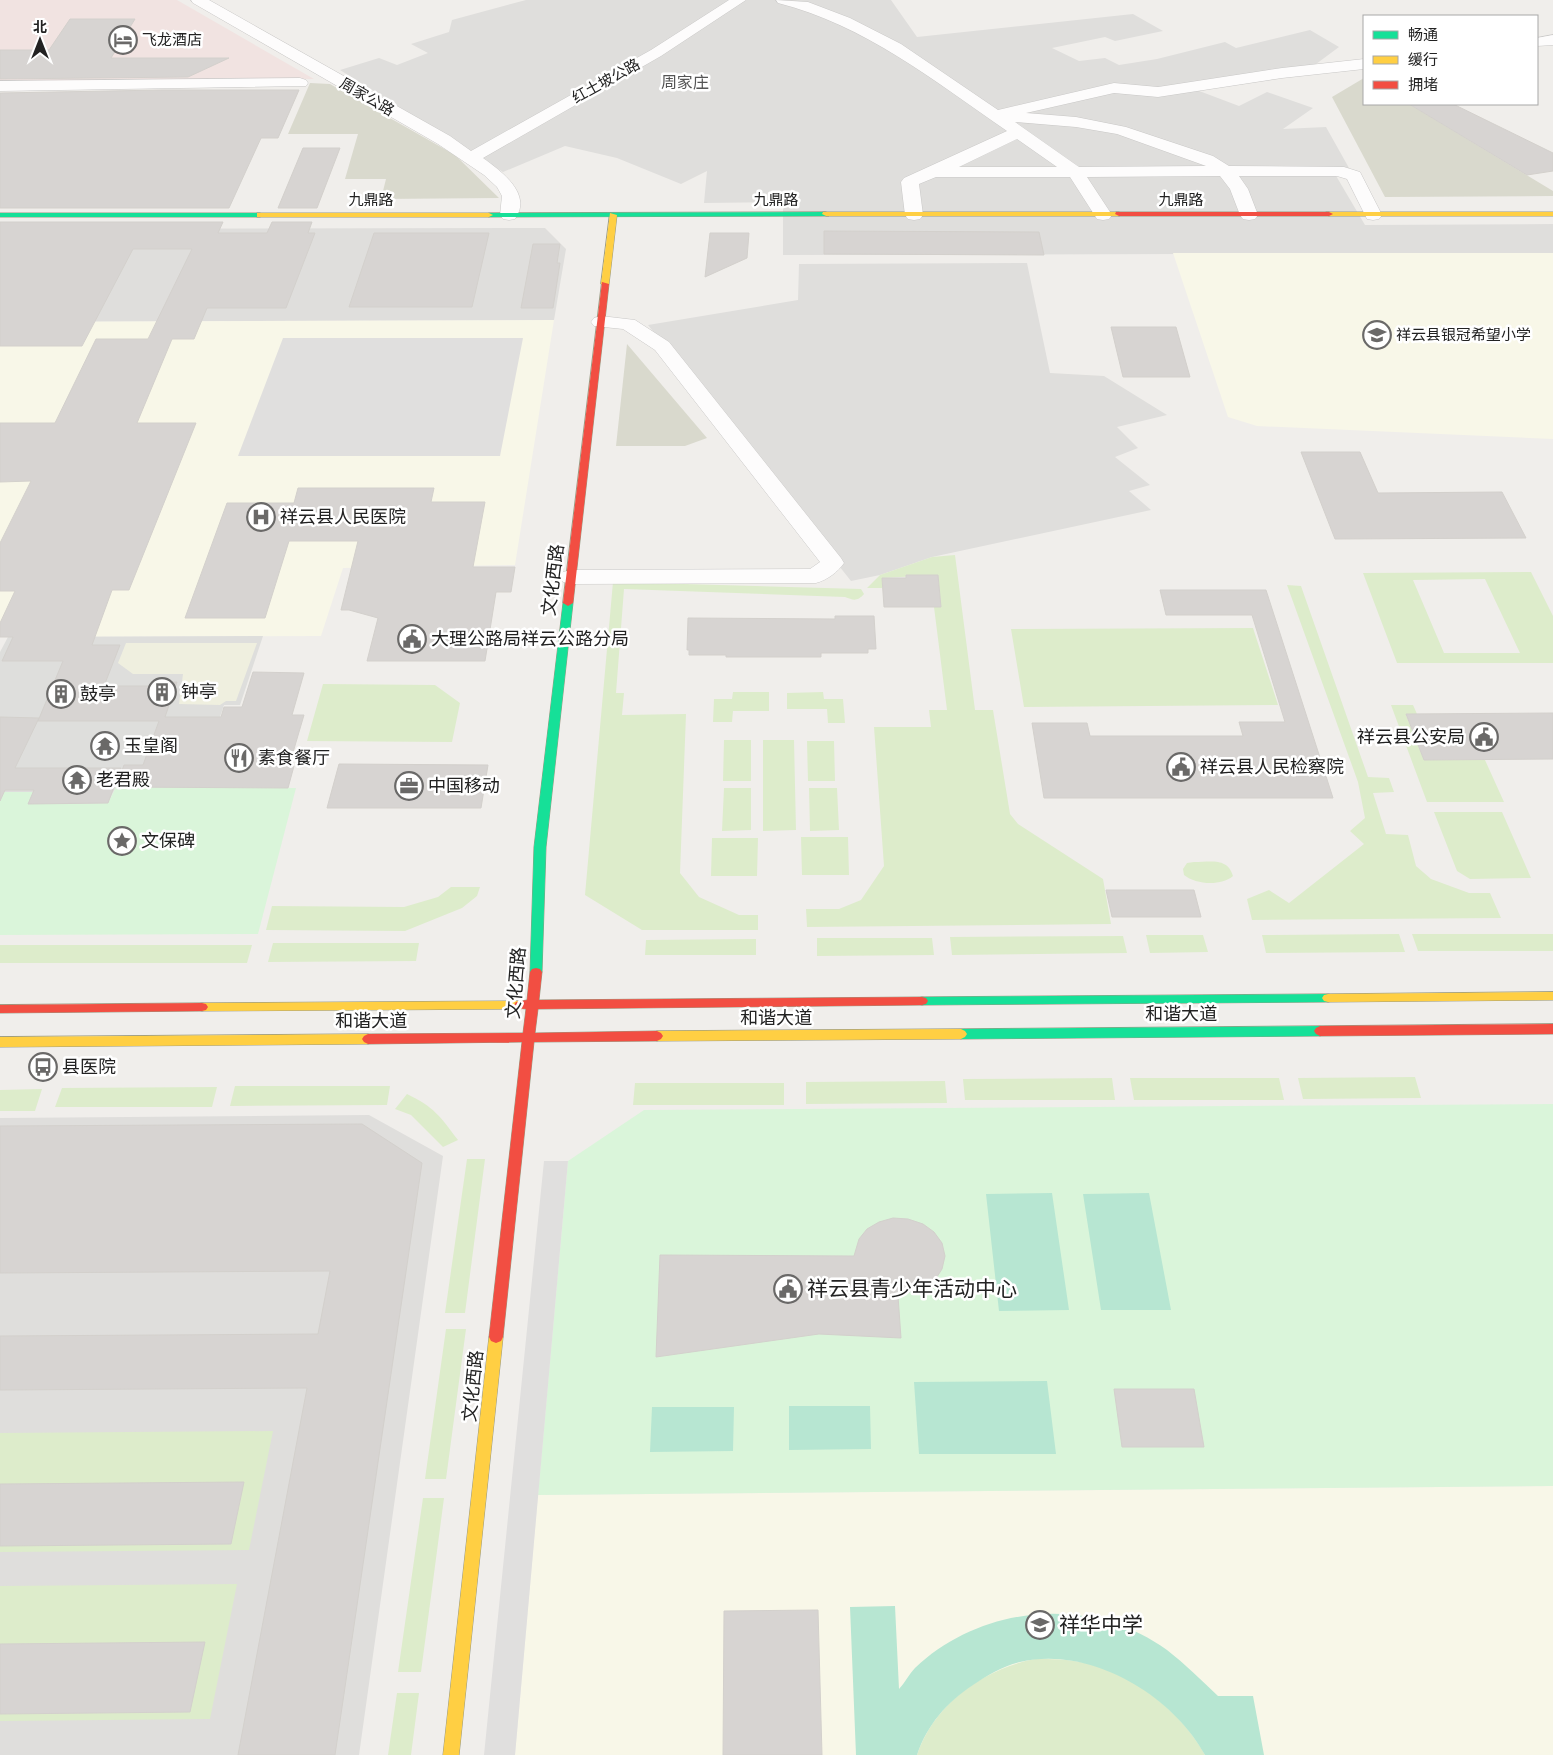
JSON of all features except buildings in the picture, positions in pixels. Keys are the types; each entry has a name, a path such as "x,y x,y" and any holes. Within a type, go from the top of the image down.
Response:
{"street":[{"name":"周家公路","path":"198,0 444,140 472,158 504,184 511,196 509,215"},
{"name":"红土坡公路","path":"472,158 656,53 739,0"},
{"path":"784,0 808,6 845,21 896,47 1076,172 1103,215"},
{"path":"1538,42 1553,40"},
{"path":"994,116 1114,88 1158,92 1282,73 1363,64"},
{"path":"0,86 300,83"},
{"path":"994,116 1076,122 1120,130 1207,160 1221,166 1235,180 1249,214"},
{"path":"914,215 910,182 1018,132"},
{"path":"933,172 1338,171 1350,173 1354,176 1373,214"},
{"name":"九鼎路","path":"0,215 1553,214"},
{"name":"文化西路","path":"450,1755 536,968 540,847 614,215"},
{"path":"571,577 816,576 833,563 662,346 628,324 601,322"},
{"name":"和谐大道","path":"0,1009 1553,996"},
{"name":"和谐大道","path":"0,1042 1553,1029"}],"shaded area":[{"name":"飞龙酒店","path":"0,0 177,0 314,79 0,82"},
{"path":"526,0 891,0 917,37 1133,14 1163,31 1115,41 1105,37 1052,48 1079,61 1105,58 1119,65 1157,59 1225,42 1236,48 1310,30 1339,47 1312,67 1186,86 1239,106 1267,92 1313,108 1283,129 1326,127 1349,168 1202,169 1332,169 1365,225 1553,224 1553,253 783,255 783,202 704,203 707,171 681,184 617,158 565,146 503,172 340,70 379,58 397,65 428,53 411,44 449,32 452,20"},
{"path":"1363,79 1363,105 1411,105 1553,191 1553,196 1385,197 1332,97"},
{"path":"310,83 330,84 455,155 499,198 381,199 386,179 345,179 358,134 288,134"},
{"path":"545,228 566,249 554,320 0,322 0,229"},
{"name":"祥云县银冠希望小学","path":"1173,253 1553,253 1553,439 1257,426 1228,417"},
{"path":"1027,263 1050,373 1104,376 1167,415 1117,427 1138,448 1115,457 1150,485 1129,491 1151,510 932,557 880,575 851,581 648,325 798,300 799,264"},
{"name":"祥云县人民医院","path":"554,320 515,565 343,568 321,636 0,637 0,322"},
{"path":"283,338 523,338 500,456 238,456"},
{"path":"627,344 707,438 685,446 616,446"},
{"name":"玉皇阁","path":"263,636 240,705 224,705 196,788 116,787 108,803 28,804 33,793 0,792 0,652 8,637"},
{"path":"369,1115 443,1156 359,1755 0,1755 0,1118"},
{"path":"544,1161 568,1161 515,1755 484,1755"},
{"name":"祥华中学","path":"1553,1486 1553,1755 515,1755 538,1495"}],"green space":[{"path":"955,555 975,710 993,710 1010,814 1018,824 1103,879 1111,924 807,927 806,909 839,909 861,900 884,866 874,727 931,727 929,710 947,710 934,607 941,607 938,575 882,578 882,588 867,588 880,575 932,557"},
{"path":"1531,572 1553,616 1553,663 1397,663 1363,573","holes":["1485,579 1520,653 1444,653 1413,580"]},
{"path":"613,582 861,589 864,594 855,600 845,597 624,589 616,693 624,693 622,715 686,714 680,873 699,897 739,915 758,915 758,930 642,930 585,895"},
{"path":"1287,585 1301,586 1368,777 1389,778 1394,792 1373,793 1386,834 1408,835 1416,866 1431,879 1469,893 1490,893 1501,918 1252,920 1247,899 1269,890 1289,903 1364,844 1350,831 1365,818 1358,782"},
{"path":"1253,628 1278,705 1024,707 1011,629"},
{"path":"126,643 257,643 236,701 226,701 220,705 179,704 183,674 133,674 118,663"},
{"path":"323,684 435,685 460,703 452,742 307,741"},
{"path":"733,692 769,692 769,711 733,711 732,722 713,722 714,699 732,699"},
{"path":"823,692 824,699 843,699 845,723 828,723 827,709 787,709 787,693"},
{"path":"1391,705 1413,705 1417,714 1406,715 1424,760 1485,760 1504,802 1427,802"},
{"path":"724,740 751,740 751,781 723,781"},
{"path":"763,740 794,740 796,830 763,831"},
{"path":"807,741 834,741 835,781 808,781"},
{"path":"116,787 296,788 258,934 0,935 0,792 33,792 29,804 108,803"},
{"path":"724,788 751,788 751,830 722,831"},
{"path":"809,788 837,788 839,830 810,831"},
{"path":"1434,812 1502,812 1531,878 1470,879 1457,871"},
{"path":"801,837 848,837 849,875 802,875"},
{"path":"712,838 758,838 757,876 711,876"},
{"path":"1212,861 1223,863 1231,870 1233,876 1216,883 1195,881 1184,875 1183,869 1187,863"},
{"path":"451,887 480,887 477,896 462,908 405,931 266,930 272,906 404,907 438,897"},
{"path":"1399,934 1405,952 1266,953 1262,935"},
{"path":"1412,934 1553,934 1553,951 1418,951"},
{"path":"1146,935 1203,935 1208,952 1150,953"},
{"path":"1123,936 1127,953 952,955 950,937"},
{"path":"817,938 932,938 934,955 817,956"},
{"path":"756,939 756,955 645,955 646,940"},
{"path":"273,943 419,943 416,961 268,962"},
{"path":"0,945 252,945 247,963 0,963"},
{"path":"1415,1077 1421,1098 1303,1099 1298,1078"},
{"path":"1112,1078 1115,1100 965,1100 963,1079"},
{"path":"1130,1078 1279,1078 1284,1100 1134,1100"},
{"path":"945,1081 947,1103 806,1104 806,1082"},
{"path":"635,1083 784,1083 784,1105 633,1105"},
{"path":"235,1086 390,1086 387,1105 230,1106"},
{"path":"217,1087 212,1107 55,1107 62,1088"},
{"path":"42,1089 35,1111 0,1111 0,1090"},
{"path":"407,1094 424,1103 436,1113 458,1140 443,1147 411,1115 395,1109"},
{"path":"1553,1104 1553,1486 538,1495 568,1161 644,1110"},
{"path":"467,1159 485,1159 465,1313 445,1313"},
{"path":"1052,1193 1069,1310 999,1311 986,1194"},
{"path":"1149,1193 1171,1310 1101,1310 1083,1194"},
{"path":"446,1329 466,1329 446,1479 425,1479"},
{"path":"1047,1381 1056,1454 919,1454 914,1382"},
{"path":"789,1406 870,1406 871,1449 789,1450"},
{"path":"652,1407 734,1407 733,1451 650,1452"},
{"path":"273,1431 249,1550 0,1552 0,1433"},
{"path":"423,1498 444,1498 421,1672 398,1672"},
{"path":"237,1584 210,1719 0,1721 0,1586"},
{"path":"895,1606 899,1689 915,1668 942,1647 972,1630 1005,1620 1038,1614 1072,1615 1105,1621 1137,1632 1167,1650 1187,1666 1218,1696 1253,1696 1264,1755 1205,1755 1191,1733 1151,1695 1126,1680 1100,1668 1074,1661 1046,1659 1020,1662 1008,1666 990,1674 964,1692 946,1707 932,1724 917,1755 856,1755 850,1607"},
{"path":"1035,1659 1054,1659 1085,1663 1121,1676 1154,1697 1170,1710 1195,1739 1205,1755 917,1755 935,1720 963,1692 979,1680 997,1671"},
{"path":"397,1693 419,1693 411,1755 388,1755"}],"traffic: fast":[{"path":"489,215 826,214"},
{"path":"0,215 260,215"},
{"path":"536,972 540,847 568,603"},
{"path":"922,1001 1328,998"},
{"path":"961,1034 1320,1031"}],"traffic: slow":[{"path":"826,214 1119,214"},
{"path":"1329,214 1553,214"},
{"path":"260,215 489,215"},
{"path":"605,284 613,215"},
{"path":"1328,998 1553,996"},
{"path":"202,1007 520,1005"},
{"path":"657,1036 961,1034"},
{"path":"0,1042 368,1039"},
{"path":"451,1755 496,1337"}],"traffic: jam":[{"path":"1119,214 1329,214"},
{"path":"568,603 605,284"},
{"path":"496,1337 536,972"},
{"path":"520,1005 922,1001"},
{"path":"0,1009 202,1007"},
{"path":"1320,1031 1553,1029"},
{"path":"368,1039 657,1036"}],"place":[{"name":"飞龙酒店","path":"123,40"},
{"name":"祥云县银冠希望小学","path":"1377,335"},
{"name":"祥云县人民医院","path":"261,517"},
{"name":"大理公路局祥云公路分局","path":"412,639"},
{"name":"钟亭","path":"162,692"},
{"name":"鼓亭","path":"61,694"},
{"name":"祥云县公安局","path":"1484,737"},
{"name":"玉皇阁","path":"105,746"},
{"name":"素食餐厅","path":"239,758"},
{"name":"祥云县人民检察院","path":"1181,767"},
{"name":"老君殿","path":"77,780"},
{"name":"中国移动","path":"409,786"},
{"name":"文保碑","path":"122,841"},
{"name":"县医院","path":"43,1067"},
{"name":"祥云县青少年活动中心","path":"788,1289"},
{"name":"祥华中学","path":"1040,1625"}],"district":[{"name":"周家庄","path":"685,82"}]}
